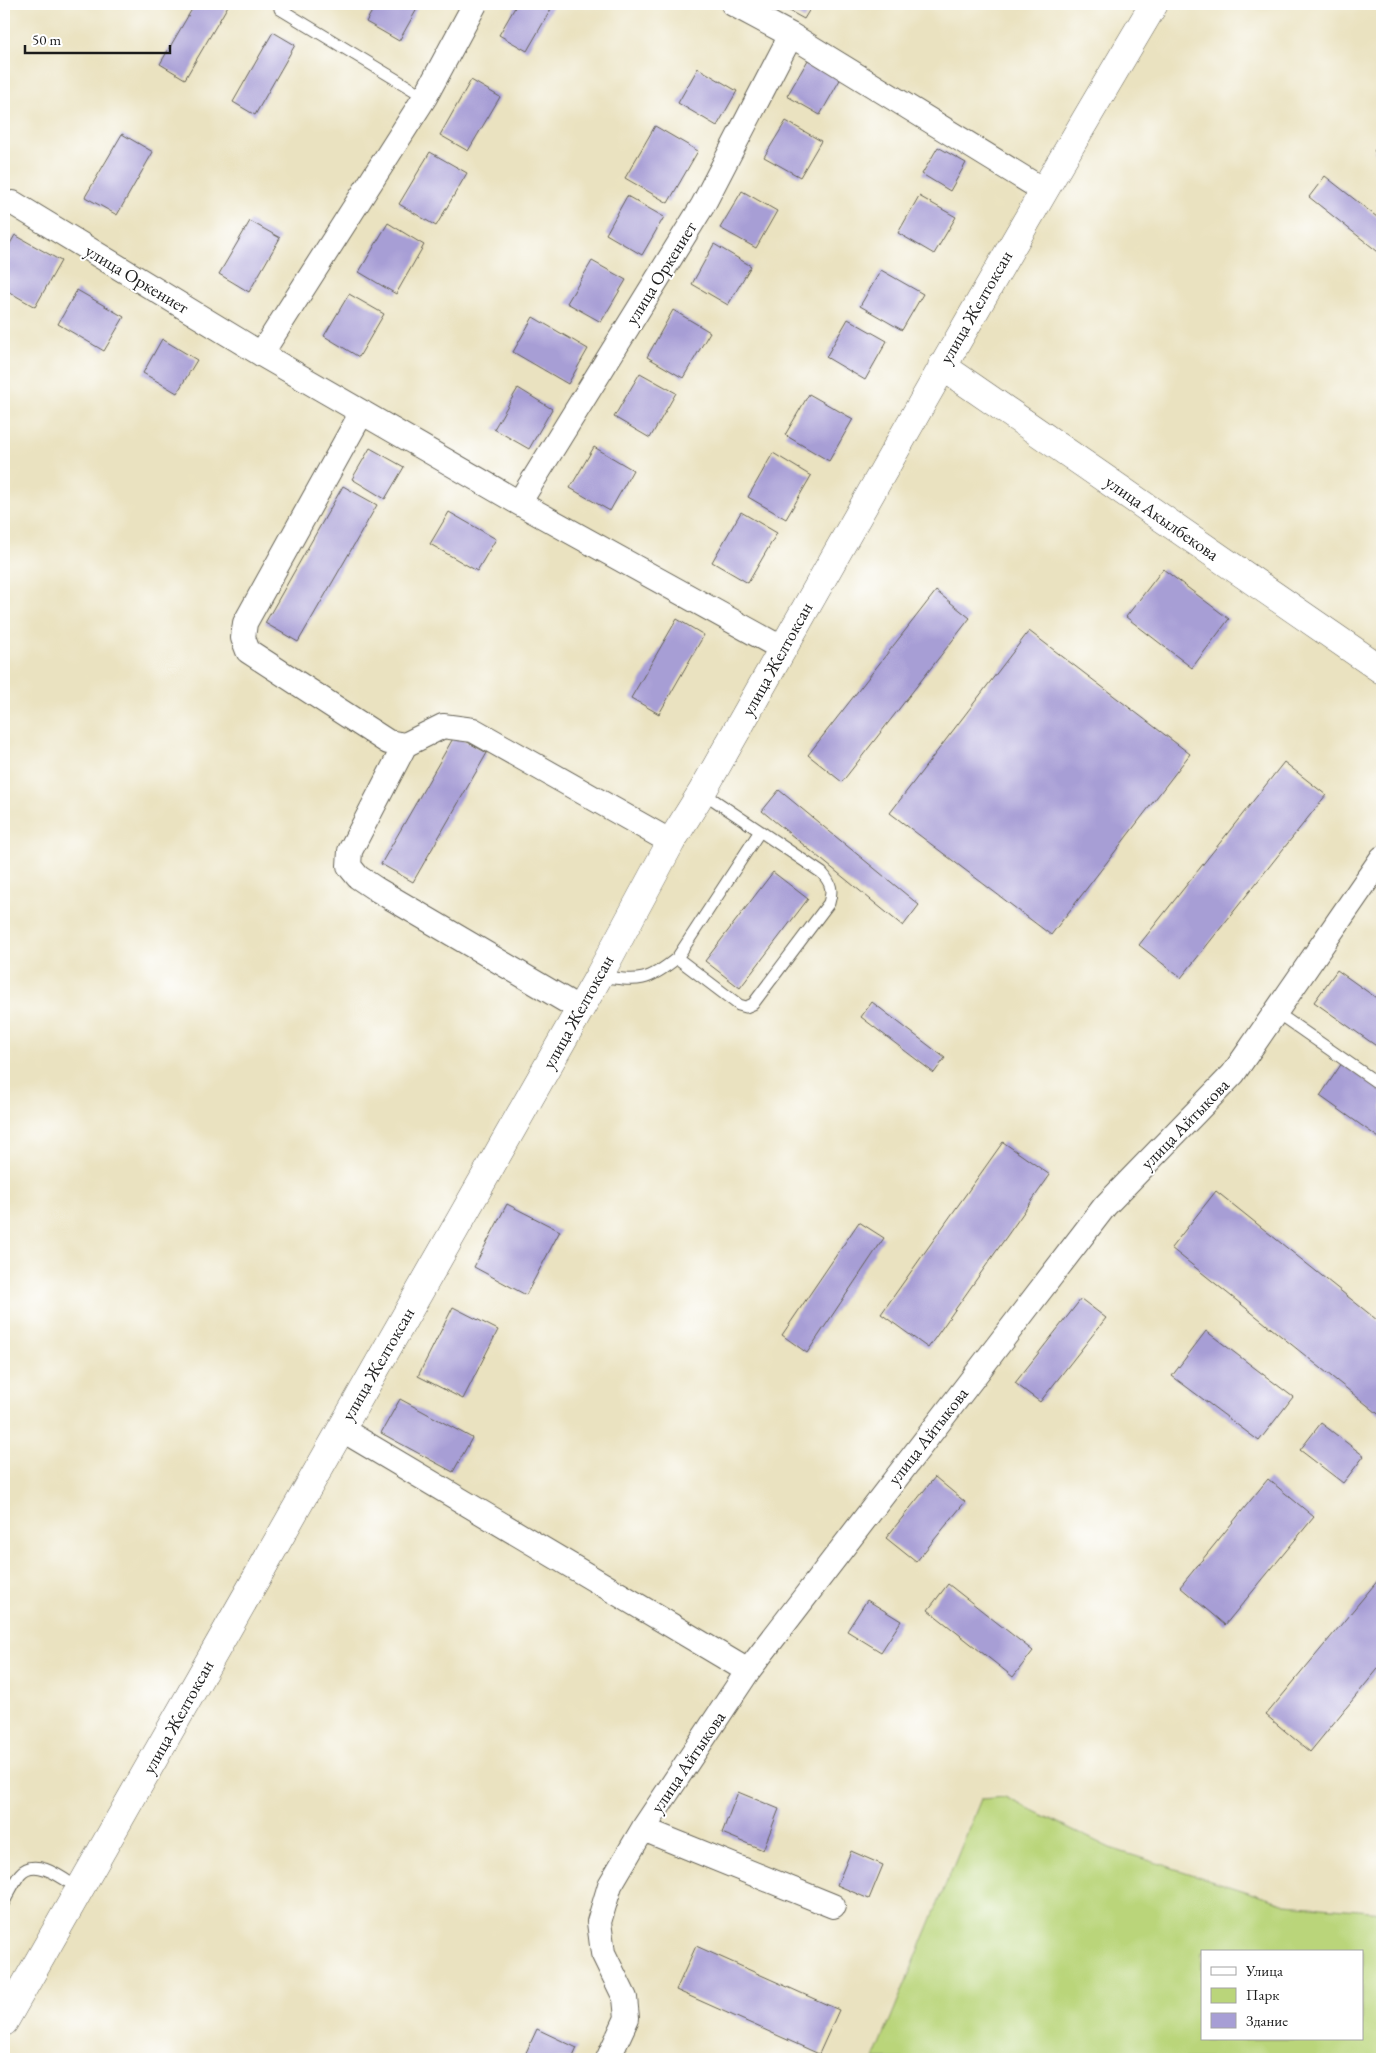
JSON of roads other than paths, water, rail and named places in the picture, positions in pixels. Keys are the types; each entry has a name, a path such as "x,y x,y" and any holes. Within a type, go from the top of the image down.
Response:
{"street":[{"path":"261,354 425,97 475,4"},
{"path":"733,4 791,35 1043,190"},
{"name":"улица Желтоксан","path":"7,2010 81,1890 599,976 671,842 702,792 1043,190 1154,4"},
{"name":"улица Оркениет","path":"519,503 703,205 791,35"},
{"name":"улица Оркениет","path":"13,203 261,354 519,503 783,649"},
{"name":"улица Акылбекова","path":"942,366 1382,670"},
{"path":"362,412 245,623 244,638 248,651 388,742 404,745 444,726 473,730 671,842"},
{"path":"404,745 350,851 349,866 358,877 376,889 580,1009"},
{"name":"улица Айтыкова","path":"608,2059 626,2018 625,1998 603,1953 599,1922 610,1885 643,1829 748,1671 1105,1206 1233,1074 1382,858"},
{"path":"341,1429 748,1671"},
{"path":"643,1829 833,1906"}],"lane":[{"path":"283,4 280,9 425,97"},
{"path":"677,958 739,1005 746,1006 752,1004 829,903 832,892 826,877 702,792"},
{"path":"599,976 636,980 657,973 677,958 760,831"},
{"path":"1276,1012 1382,1086"},
{"path":"4,1902 21,1874 28,1869 37,1867 47,1870 81,1890"}]}
